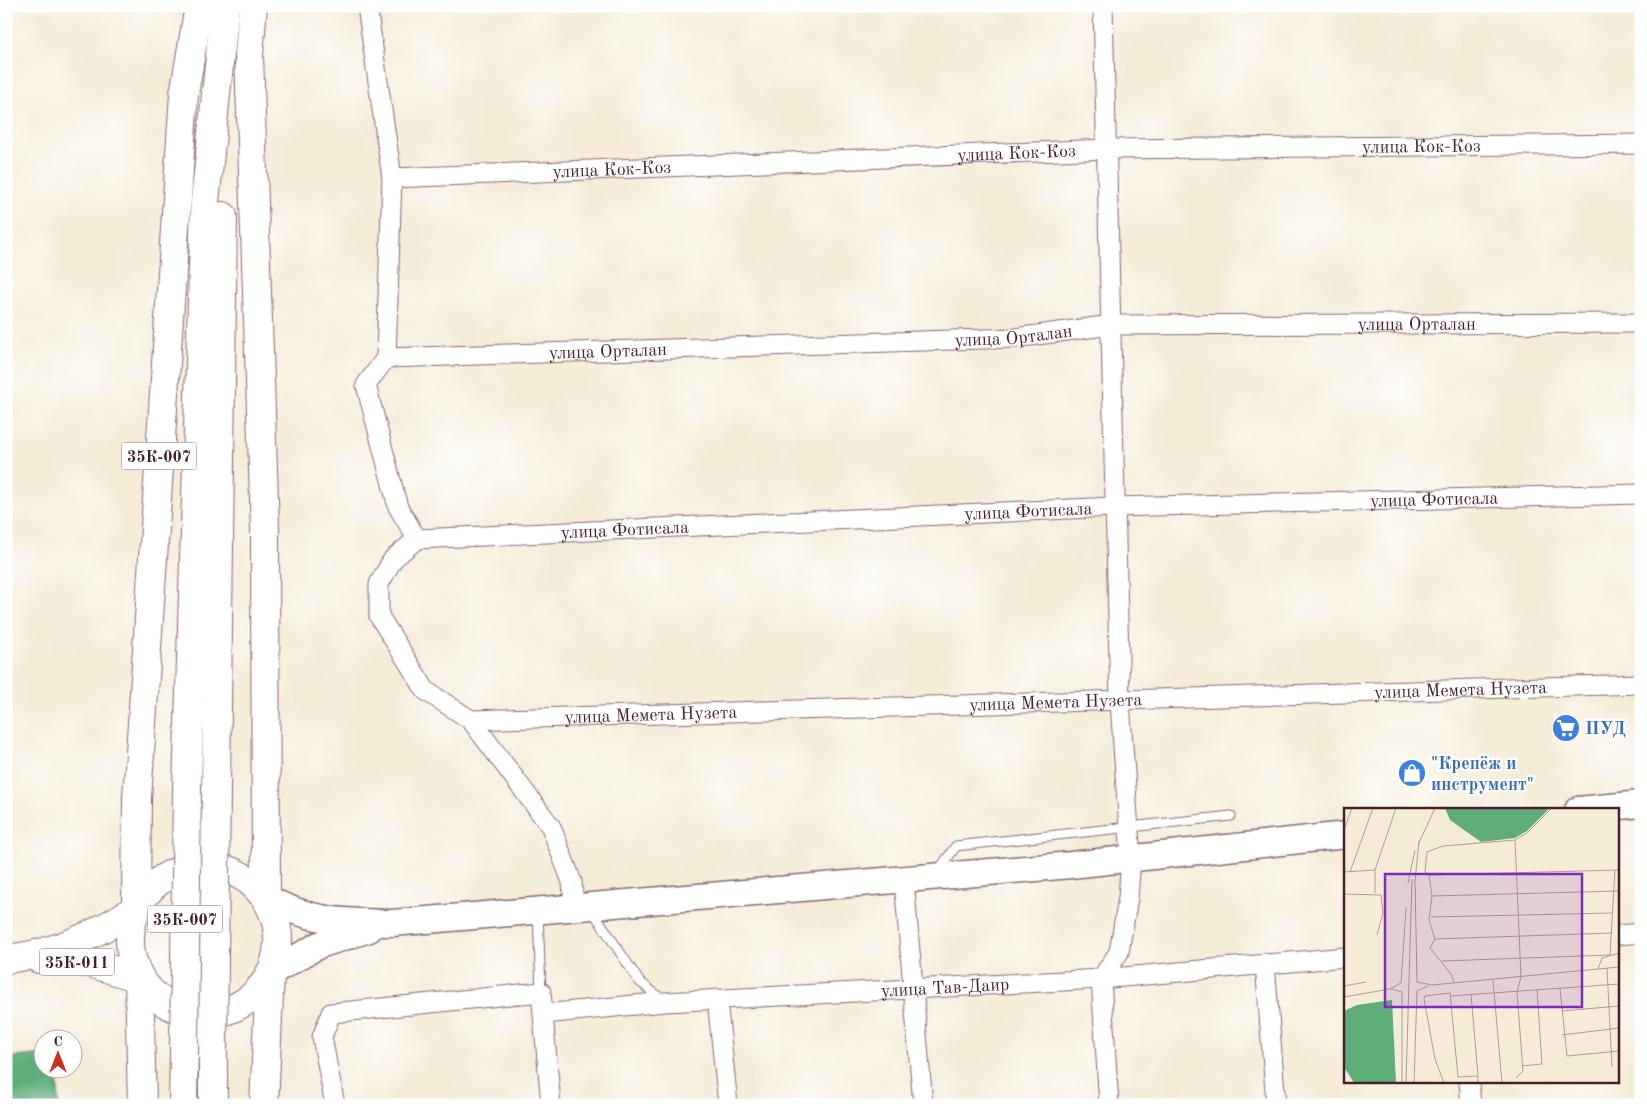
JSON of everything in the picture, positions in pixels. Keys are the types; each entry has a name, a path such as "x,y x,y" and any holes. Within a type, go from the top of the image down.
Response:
{"main road":[{"name":"35К-007","path":"136,908 137,798 183,104 199,6"},
{"name":"35К-007","path":"183,1105 187,788 205,202 225,6"},
{"path":"136,908 129,936 131,958 139,978 152,994 173,1008 197,1014 223,1012 246,1002 264,984 275,962 278,940 275,918 266,898 264,528 250,67 253,6"},
{"name":"35К-007","path":"212,1105 223,207 218,74"},
{"path":"1599,808 1641,804"},
{"path":"9,959 64,946 87,937 112,925 136,908 153,885 168,874 186,867 206,865 225,868 242,876 266,898 292,912 317,918 392,923 1131,859 1344,834"},
{"path":"270,973 319,945 348,934 392,923"},
{"name":"35К-011","path":"9,959 90,963 139,978"},
{"path":"264,1105 270,973"},
{"path":"139,978 142,1105"}],"street":[{"path":"367,6 392,178 386,358 366,385 398,507 416,539 393,559 379,584 379,616 426,691 471,720 551,827 582,907"},
{"path":"1103,6 1120,702 1131,859 1128,898 1119,952 1101,979 1109,1105"},
{"name":"улица Кок-Коз","path":"392,178 1107,149 1641,144"},
{"name":"улица Орталан","path":"386,358 1015,338 1111,325 1641,323"},
{"name":"улица Фотисала","path":"416,539 1114,507 1641,494"},
{"name":"улица Мемета Нузета","path":"471,720 1120,702 1641,684"},
{"path":"904,880 915,989 923,1105"},
{"path":"1620,935 1641,934"},
{"name":"улица Тав-Даир","path":"544,1014 665,1002 1101,979 1344,957"},
{"path":"1265,963 1276,1105"},
{"path":"335,1105 322,1037 331,1013 541,992 551,1105"},
{"path":"717,999 728,1105"},
{"path":"1469,1084 1471,1105"}],"lane":[{"path":"934,877 956,846 1231,816"},
{"path":"582,907 639,981 665,1002"},
{"path":"538,910 541,992"}],"green space":[{"path":"32,1055 32,1078 58,1078 59,1105 6,1105 6,1058"}],"place":[{"name":"ПУД","path":"1566,728"},
{"name":"\"Крепёж и инструмент\"","path":"1412,773"}]}
